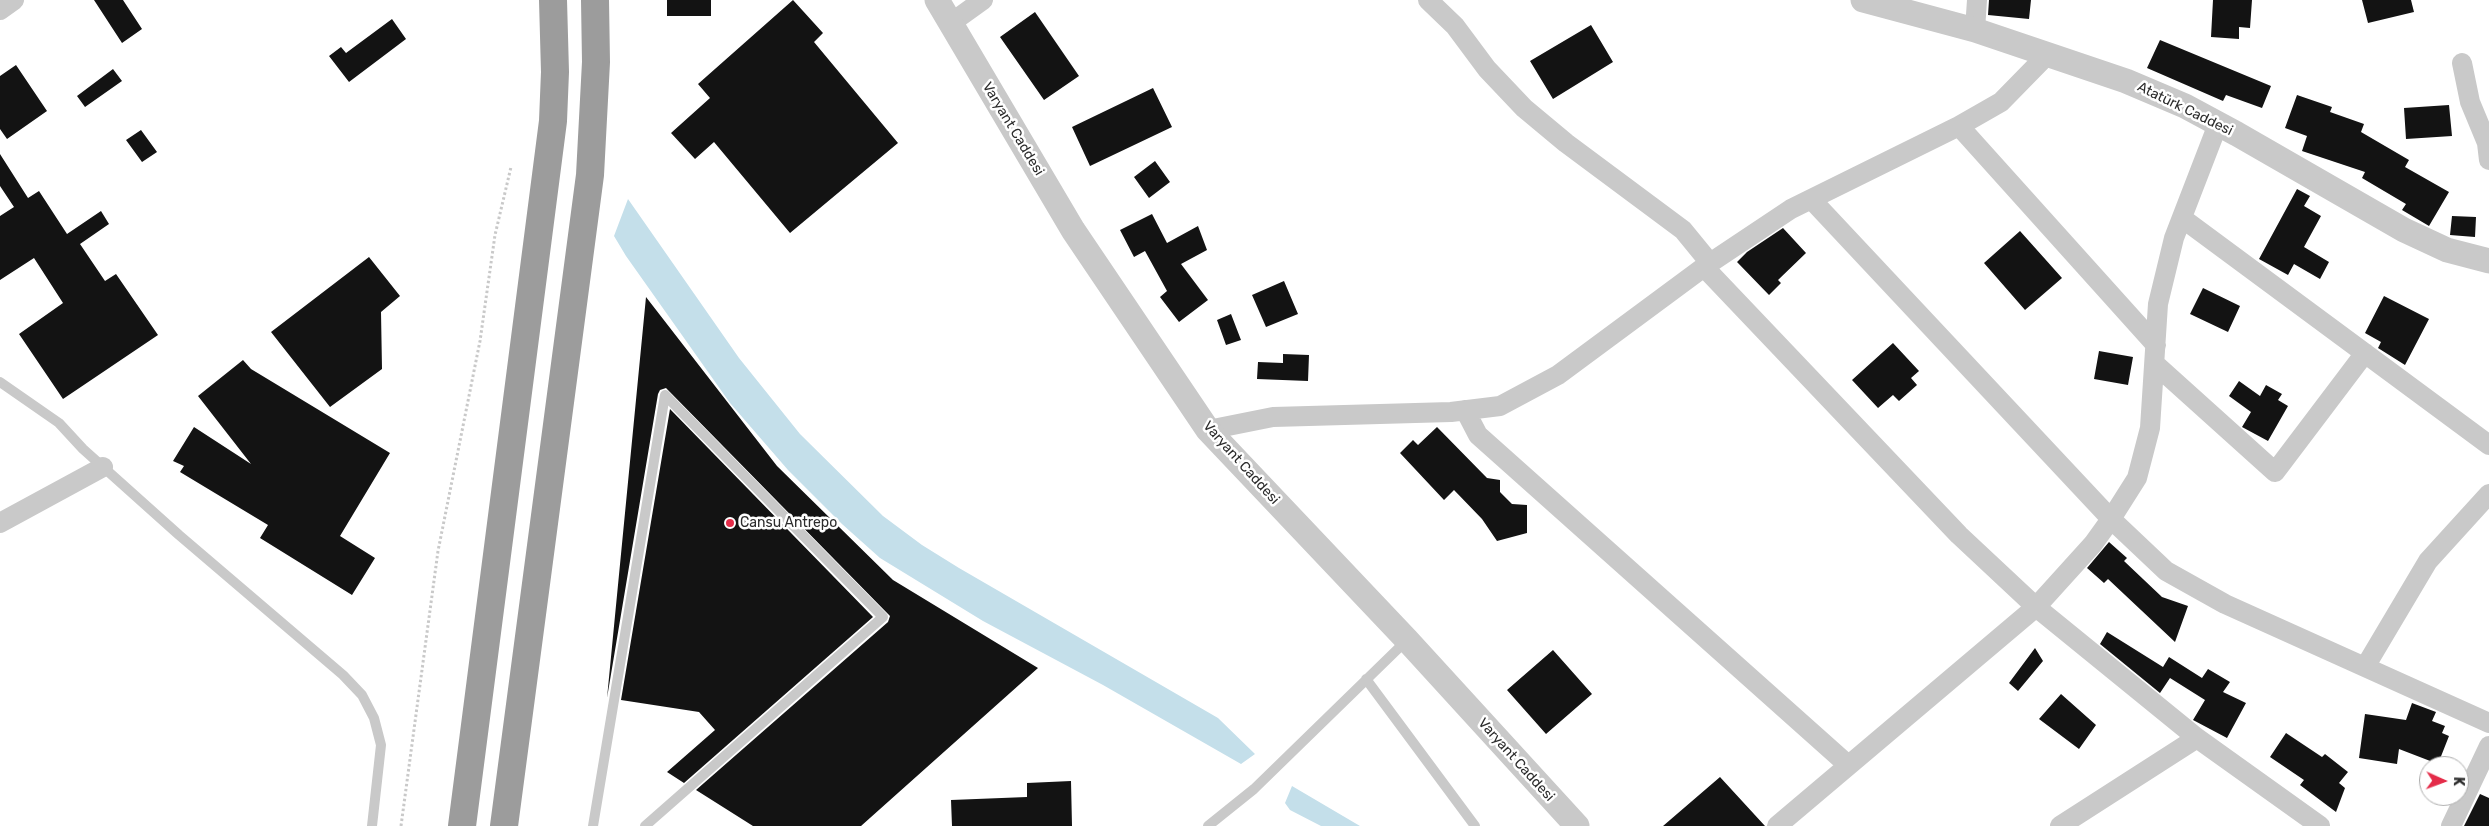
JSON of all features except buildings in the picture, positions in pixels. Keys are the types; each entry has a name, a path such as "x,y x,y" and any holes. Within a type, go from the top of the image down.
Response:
{"highway":[{"path":"462,826 553,122 555,72 554,0"},
{"path":"504,826 590,175 596,62 595,0"}],"street":[{"path":"0,10 14,0"},
{"name":"Varyant Caddesi","path":"937,0 1073,230 1208,430 1407,640 1577,826"},
{"path":"951,23 984,0"},
{"path":"1428,0 1455,26 1487,69 1524,108 1566,144 1684,230 1707,265 1959,534 2036,607 2197,738 2320,826"},
{"name":"Atatürk Caddesi","path":"1863,0 1974,30 2126,80 2185,106 2404,230 2447,250 2489,261"},
{"path":"1974,30 1977,0"},
{"path":"1208,430 1272,417 1465,410 1500,406 1558,375 1707,265 1791,209 1959,126 2000,102 2047,55"},
{"path":"2462,63 2470,102 2487,144 2489,160"},
{"path":"1777,826 2036,607 2093,544 2111,518 2136,478 2150,428 2158,304 2174,238 2218,124"},
{"path":"1959,126 2156,354 2275,472 2365,353"},
{"path":"1810,199 2111,518 2166,571 2225,604 2489,723"},
{"path":"2182,218 2489,445"},
{"path":"1465,410 1478,435 1848,765"},
{"path":"0,523 103,467"},
{"path":"2365,667 2428,561 2489,494"},
{"path":"2060,826 2197,738"},
{"path":"2451,826 2489,746"}],"lane":[{"path":"0,382 59,423 83,449 178,535 343,675 362,694 374,718 381,745 372,826"},
{"path":"593,826 665,395 883,617 646,826"},
{"path":"1208,826 1254,789 1407,640"},
{"path":"1366,680 1475,826"}],"path":[{"path":"401,826 438,551 480,341 495,235 511,166"}],"water":[{"path":"628,199 739,358 800,434 883,516 922,545 959,568 1218,718 1255,754 1241,764 1103,685 983,621 880,558 842,524 788,470 730,403 626,256 614,236"},
{"path":"1292,786 1360,826 1321,826 1290,810 1285,803"}],"place":[{"name":"Cansu Antrepo","path":"730,523"}]}
